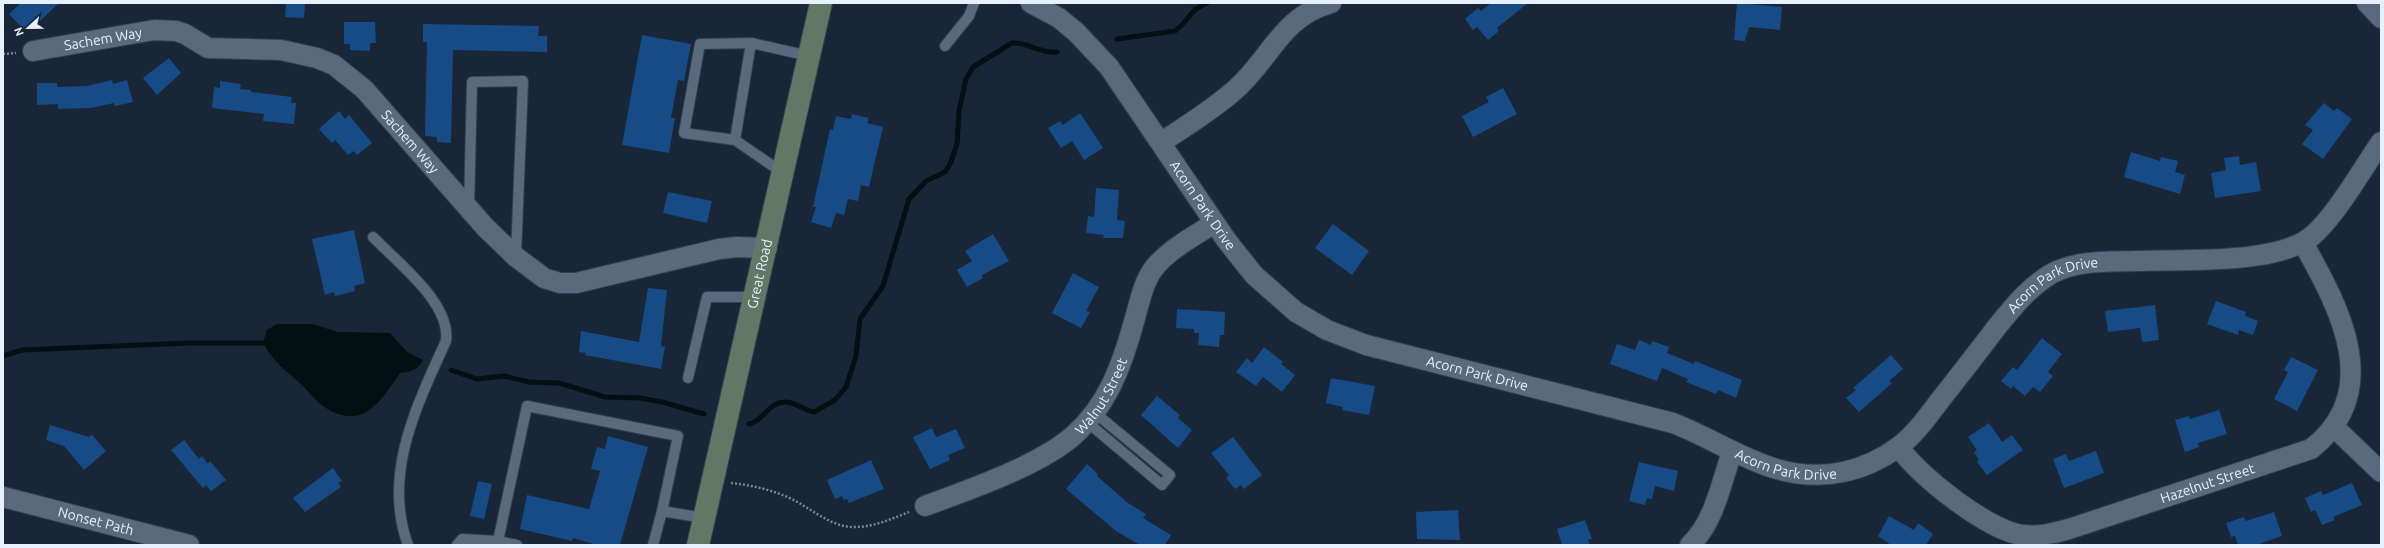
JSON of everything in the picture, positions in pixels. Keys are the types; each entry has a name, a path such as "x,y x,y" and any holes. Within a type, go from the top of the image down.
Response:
{"main road":[{"name":"Great Road","path":"698,545 784,173 809,56 816,9"}],"street":[{"name":"Acorn Park Drive","path":"1031,3 1059,18 1093,48 1124,85 1214,223 1268,289 1296,312 1347,339 1672,423 1697,433 1732,452 1770,467 1809,474 1826,474 1859,467 1899,447 1924,421 2022,296 2032,287 2056,272 2082,265 2104,262 2271,254 2303,243 2325,222 2381,142"},
{"path":"1162,142 1237,89 1292,22 1305,13 1331,3"},
{"path":"2367,3 2381,18"},
{"name":"Sachem Way","path":"33,51 154,30 165,30 184,34 208,48 281,50 317,58 334,65 364,89 469,210 516,258 544,278 560,283 576,283 719,249 737,247 767,248"},
{"name":"Walnut Street","path":"925,506 1050,453 1075,435 1091,417 1114,382 1128,346 1142,294 1154,269 1164,258 1214,223"},
{"name":"Hazelnut Street","path":"1899,447 1914,466 1986,521 2009,532 2039,535 2069,529 2296,456 2322,442 2336,429 2349,412 2358,387 2358,356 2348,324 2303,243"},
{"path":"2336,429 2381,472"},
{"path":"1690,545 1704,528 1712,512 1732,452"},
{"name":"Nonset Path","path":"3,497 189,545"}],"lane":[{"path":"945,46 969,16 974,3"},
{"path":"784,173 735,140 684,133 700,44 752,44 809,56"},
{"path":"735,140 752,44"},
{"path":"469,210 472,82 523,81 516,258"},
{"path":"374,237 434,300 445,319 448,331 446,341 417,405 404,450 399,506 401,523 408,545"},
{"path":"688,378 707,297 756,297"},
{"path":"498,541 527,406 678,436 654,545"},
{"path":"1091,417 1170,475 1162,485 1091,417"},
{"path":"662,511 704,518"},
{"path":"458,545 462,539 498,541 517,545"}],"path":[{"path":"713,480 754,486 786,496 829,520 854,528 880,524 925,506"}],"shaded area":[{"path":"277,324 312,324 338,332 390,333 407,352 423,360 414,370 400,373 386,394 370,410 361,414 350,416 339,414 319,403 270,355 263,342 267,330"}],"building":[{"path":"21,3 59,3 39,22 36,19 24,30 9,14"},
{"path":"286,3 305,3 304,18 285,17"},
{"path":"1491,3 1528,3 1497,28 1499,31 1488,40 1477,27 1473,30 1465,19 1478,8 1481,11"},
{"path":"1737,3 1782,7 1780,30 1749,27 1745,41 1734,40"},
{"path":"344,22 375,22 376,43 370,43 370,51 350,50 350,44 344,44"},
{"path":"423,24 539,26 538,36 547,36 547,52 453,50 451,143 437,142 437,137 425,136 427,42 423,42"},
{"path":"642,35 691,44 684,81 678,80 671,118 675,118 669,153 622,145"},
{"path":"169,58 181,73 157,95 143,78"},
{"path":"112,80 113,84 127,80 133,102 115,106 114,103 91,108 58,109 58,104 37,105 37,83 57,83 57,87 87,86"},
{"path":"220,81 241,84 240,89 251,90 251,92 292,97 291,103 296,103 294,124 263,121 264,114 212,108 214,87 220,88"},
{"path":"1503,88 1517,114 1473,137 1462,116 1489,102 1486,97"},
{"path":"2324,103 2334,111 2337,108 2352,119 2323,159 2302,144 2313,130 2305,125"},
{"path":"339,111 345,119 349,115 372,143 357,155 354,151 348,155 335,140 332,143 319,129"},
{"path":"1080,113 1103,148 1084,160 1072,141 1061,148 1048,128 1060,121 1063,125"},
{"path":"852,114 869,118 867,123 883,127 869,187 861,185 858,201 848,199 844,215 836,213 831,228 811,222 816,207 813,207 830,129 833,130 836,116 851,119"},
{"path":"2131,152 2160,161 2161,157 2178,161 2175,172 2185,175 2180,194 2124,177"},
{"path":"2239,156 2240,165 2256,162 2261,191 2215,198 2211,173 2226,170 2224,158"},
{"path":"1096,188 1119,190 1117,220 1125,221 1123,238 1103,238 1104,235 1086,233 1088,216 1094,217"},
{"path":"668,192 712,201 707,223 663,213"},
{"path":"1333,224 1369,251 1352,275 1315,248"},
{"path":"354,230 365,283 354,286 355,291 335,296 334,292 325,295 312,239"},
{"path":"993,234 1009,261 982,275 983,278 967,287 957,270 972,261 965,251"},
{"path":"1073,273 1099,287 1086,311 1090,312 1081,328 1052,313"},
{"path":"648,288 667,290 661,346 665,347 661,369 585,355 586,353 579,352 581,331 639,342"},
{"path":"2216,301 2246,312 2245,316 2258,321 2253,335 2239,330 2238,335 2207,324"},
{"path":"2155,305 2159,340 2142,342 2140,328 2108,332 2105,311"},
{"path":"1177,309 1225,312 1224,335 1220,335 1219,347 1198,345 1199,333 1194,333 1194,329 1176,328"},
{"path":"2042,338 2062,354 2048,372 2053,376 2040,392 2033,387 2025,396 2013,386 2011,389 2001,381 2013,367 2017,370"},
{"path":"1639,340 1651,345 1652,341 1669,347 1667,353 1694,364 1695,361 1742,380 1736,398 1718,390 1716,394 1686,382 1688,379 1662,368 1657,381 1610,364 1617,344 1635,350"},
{"path":"1264,347 1283,362 1281,364 1295,375 1282,392 1263,377 1256,386 1236,372 1247,358 1252,363"},
{"path":"1891,355 1903,369 1889,381 1892,383 1859,412 1846,398 1856,390 1853,388"},
{"path":"2291,357 2318,370 2297,411 2274,399 2288,372 2284,370"},
{"path":"1331,378 1375,386 1369,415 1342,410 1343,407 1326,403"},
{"path":"1157,396 1180,415 1178,418 1192,430 1178,448 1141,415"},
{"path":"2219,410 2227,434 2198,443 2199,447 2185,452 2175,420 2189,416 2190,419"},
{"path":"1989,423 2002,442 2012,435 2023,450 1987,475 1977,462 1979,460 1974,452 1977,450 1968,437"},
{"path":"50,425 89,437 92,435 106,451 84,470 64,446 46,440"},
{"path":"932,428 936,437 956,429 965,448 948,455 950,460 930,469 913,437"},
{"path":"608,436 648,447 620,545 597,545 573,538 572,541 520,529 527,495 589,509 600,471 591,469 597,447 605,449"},
{"path":"1233,437 1262,475 1244,489 1241,485 1235,489 1226,478 1229,475 1211,453"},
{"path":"184,440 199,459 202,456 208,464 210,461 226,480 211,491 206,485 203,488 171,450"},
{"path":"2096,451 2104,473 2064,488 2053,459 2066,454 2069,461"},
{"path":"871,460 884,489 849,503 847,499 844,500 842,496 835,499 827,480"},
{"path":"1639,462 1678,471 1674,491 1655,486 1652,499 1647,498 1645,505 1629,501"},
{"path":"1087,464 1098,474 1097,476 1128,503 1146,514 1143,518 1171,535 1165,545 1140,545 1116,531 1066,489"},
{"path":"333,468 342,481 338,483 341,487 305,512 293,498"},
{"path":"478,481 492,484 484,519 470,516"},
{"path":"2352,483 2362,505 2333,517 2335,520 2322,525 2315,510 2311,512 2305,498 2321,491 2323,495"},
{"path":"1458,510 1460,540 1417,539 1416,512"},
{"path":"2274,512 2282,536 2256,545 2238,545 2235,536 2231,537 2226,523 2244,517 2246,521"},
{"path":"1889,516 1914,530 1918,523 1933,534 1926,545 1891,545 1878,536"},
{"path":"1585,520 1592,539 1588,540 1590,545 1562,545 1557,529"}],"waterway":[{"path":"1117,39 1175,31 1184,23 1191,13 1207,3"},
{"path":"749,424 759,419 770,408 779,403 792,403 814,412 835,400 846,387 856,356 860,319 883,286 909,199 926,181 945,172 951,162 957,144 959,111 966,79 973,67 1012,43 1024,44 1045,51 1057,52"},
{"path":"3,356 22,350 189,343 269,343"},
{"path":"451,370 477,379 504,376 529,382 559,383 605,397 640,398 662,402 704,414"}]}
